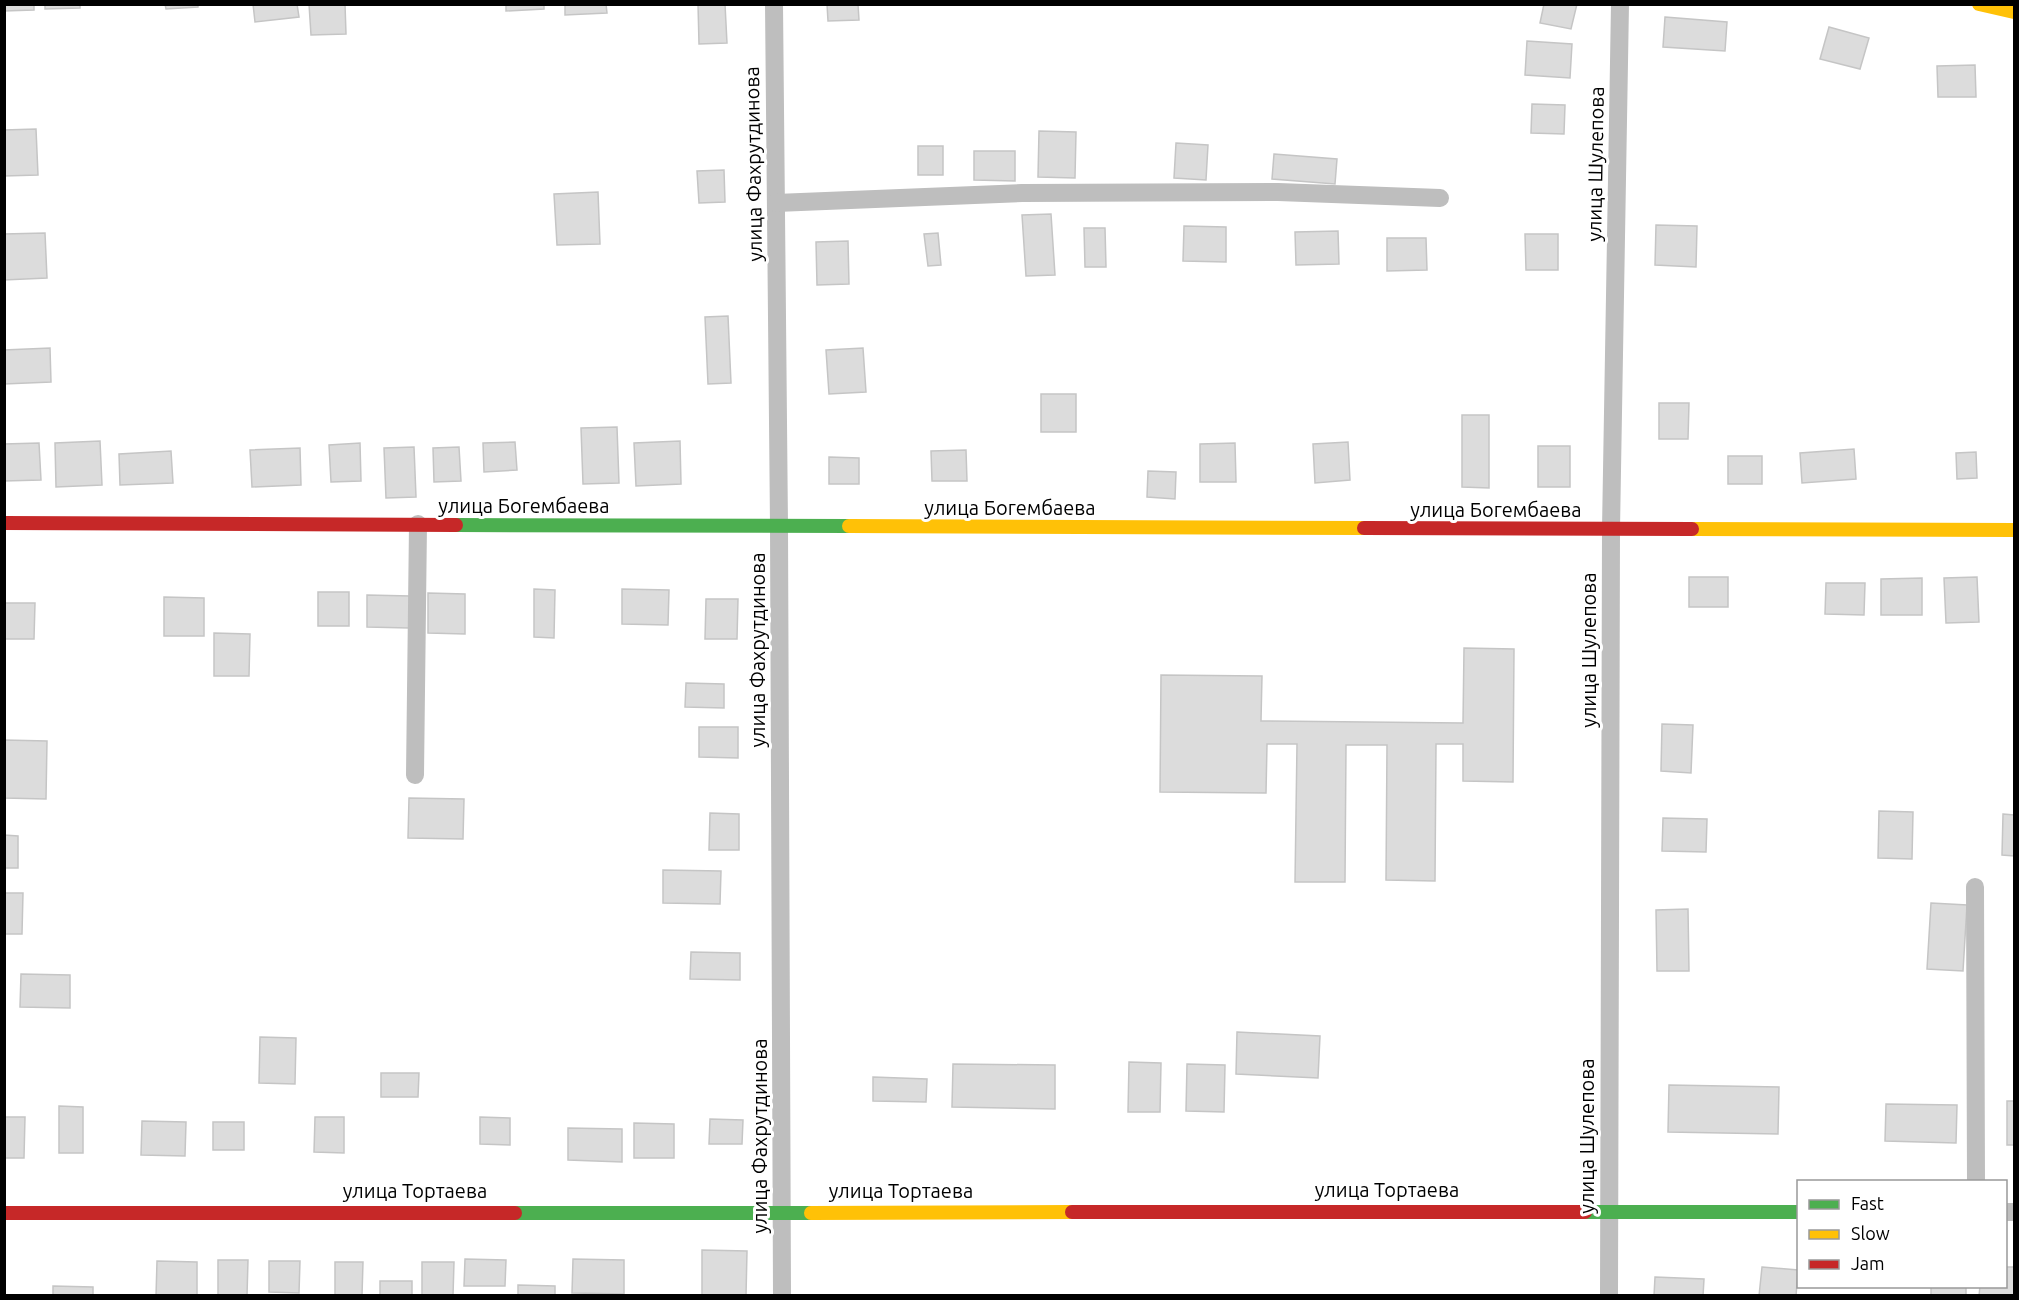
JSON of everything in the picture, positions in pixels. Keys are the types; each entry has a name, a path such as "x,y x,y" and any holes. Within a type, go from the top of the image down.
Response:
{"street":[{"name":"улица Фахрутдинова","path":"774,4 782,1296"},
{"name":"улица Шулепова","path":"1609,1296 1611,529 1620,4"},
{"path":"1979,4 2014,12"},
{"path":"776,203 1034,193 1278,192 1440,198"},
{"name":"улица Богембаева","path":"4,523 2014,530"},
{"path":"415,775 418,524"},
{"path":"1975,887 1976,1180"},
{"name":"улица Тортаева","path":"4,1213 1797,1212"}],"building":[{"path":"4,4 34,4 34,10 4,11"},
{"path":"45,4 80,4 80,8 45,9"},
{"path":"165,4 198,4 198,7 166,9"},
{"path":"253,4 297,4 299,17 255,22"},
{"path":"309,4 345,4 346,34 311,35"},
{"path":"506,4 544,4 544,9 506,11"},
{"path":"565,4 606,4 607,13 565,15"},
{"path":"698,4 725,4 727,43 699,44"},
{"path":"827,4 858,4 859,20 828,21"},
{"path":"1544,4 1577,4 1571,29 1540,23"},
{"path":"1665,17 1727,22 1725,51 1663,47"},
{"path":"1829,27 1869,38 1860,69 1820,59"},
{"path":"1527,41 1572,44 1570,78 1525,75"},
{"path":"1975,65 1976,97 1938,97 1937,66"},
{"path":"1532,104 1565,105 1564,134 1531,133"},
{"path":"36,129 38,175 4,176 4,130"},
{"path":"1039,131 1076,132 1075,178 1038,177"},
{"path":"1176,143 1208,145 1206,180 1174,178"},
{"path":"918,146 943,146 943,175 918,175"},
{"path":"974,151 1015,151 1015,181 974,180"},
{"path":"1274,154 1337,159 1335,184 1272,179"},
{"path":"724,170 725,202 699,203 697,171"},
{"path":"598,192 600,244 557,245 554,194"},
{"path":"1051,214 1055,275 1026,276 1022,215"},
{"path":"1656,225 1697,226 1696,267 1655,265"},
{"path":"1184,226 1226,227 1226,262 1183,261"},
{"path":"1084,228 1105,228 1106,267 1085,267"},
{"path":"1338,231 1339,264 1296,265 1295,232"},
{"path":"45,233 47,278 4,280 4,234"},
{"path":"938,233 941,265 928,266 924,234"},
{"path":"1525,234 1558,234 1558,270 1526,270"},
{"path":"1387,238 1426,238 1427,270 1387,271"},
{"path":"848,241 849,284 817,285 816,242"},
{"path":"728,316 731,383 708,384 705,317"},
{"path":"50,348 51,382 4,384 4,350"},
{"path":"863,348 866,392 829,394 826,350"},
{"path":"1041,394 1076,394 1076,432 1041,432"},
{"path":"1659,403 1689,403 1688,439 1659,439"},
{"path":"1462,415 1489,415 1489,488 1462,487"},
{"path":"617,427 619,483 583,484 581,428"},
{"path":"100,441 102,485 56,487 55,443"},
{"path":"680,441 681,484 636,486 634,443"},
{"path":"515,442 517,470 484,472 483,443"},
{"path":"1348,442 1350,480 1315,483 1313,444"},
{"path":"39,443 41,480 4,481 4,444"},
{"path":"360,443 361,481 331,482 329,445"},
{"path":"1235,443 1236,482 1200,482 1200,444"},
{"path":"1538,446 1570,446 1570,487 1538,487"},
{"path":"414,447 416,497 386,498 384,448"},
{"path":"459,447 461,481 434,482 433,448"},
{"path":"300,448 301,485 252,487 250,450"},
{"path":"1854,449 1856,479 1802,483 1800,453"},
{"path":"966,450 967,481 932,481 931,451"},
{"path":"171,451 173,483 120,485 119,454"},
{"path":"1976,452 1977,478 1957,479 1956,453"},
{"path":"1728,456 1762,456 1762,484 1728,484"},
{"path":"829,457 859,458 859,484 829,484"},
{"path":"1148,471 1176,472 1175,499 1147,497"},
{"path":"1689,577 1728,577 1728,607 1689,607"},
{"path":"1977,577 1979,622 1946,623 1944,578"},
{"path":"1922,578 1922,615 1881,615 1881,579"},
{"path":"1826,583 1865,583 1864,615 1825,614"},
{"path":"534,589 555,590 554,638 534,637"},
{"path":"622,589 669,590 668,625 622,624"},
{"path":"318,592 349,592 349,626 318,626"},
{"path":"428,593 465,594 465,634 428,633"},
{"path":"367,595 410,596 409,628 367,627"},
{"path":"164,597 204,598 204,636 164,636"},
{"path":"706,599 738,599 737,639 705,639"},
{"path":"4,603 35,603 34,639 4,639"},
{"path":"214,633 250,634 249,676 214,676"},
{"path":"1464,648 1514,649 1513,782 1463,781 1463,744 1436,744 1435,881 1386,880 1387,745 1346,745 1345,882 1295,882 1297,744 1267,744 1266,793 1160,792 1161,675 1262,676 1261,721 1463,723"},
{"path":"686,683 724,684 724,708 685,707"},
{"path":"1662,724 1693,725 1691,773 1661,771"},
{"path":"699,727 738,727 738,758 699,757"},
{"path":"4,740 47,741 46,799 4,798"},
{"path":"409,798 464,799 463,839 408,838"},
{"path":"1879,811 1913,812 1912,859 1878,858"},
{"path":"710,813 739,814 739,850 709,850"},
{"path":"2003,814 2014,815 2014,856 2002,855"},
{"path":"1663,818 1707,819 1706,852 1662,851"},
{"path":"4,835 18,836 18,868 4,868"},
{"path":"663,870 721,871 720,904 663,903"},
{"path":"4,893 23,893 22,934 4,934"},
{"path":"1931,903 1967,905 1963,971 1927,969"},
{"path":"1688,909 1689,971 1657,971 1656,910"},
{"path":"691,952 740,953 740,980 690,979"},
{"path":"21,974 70,975 70,1008 20,1007"},
{"path":"1237,1032 1320,1036 1318,1078 1236,1074"},
{"path":"260,1037 296,1038 295,1084 259,1083"},
{"path":"1129,1062 1161,1063 1160,1112 1128,1112"},
{"path":"953,1064 1055,1065 1055,1109 952,1107"},
{"path":"1187,1064 1225,1065 1224,1112 1186,1111"},
{"path":"381,1073 419,1073 418,1097 381,1097"},
{"path":"873,1077 927,1079 926,1102 873,1101"},
{"path":"1669,1085 1779,1087 1778,1134 1668,1132"},
{"path":"2007,1101 2014,1101 2014,1145 2007,1145"},
{"path":"1886,1104 1957,1105 1956,1143 1885,1141"},
{"path":"59,1106 83,1107 83,1153 59,1153"},
{"path":"4,1117 25,1117 24,1158 4,1158"},
{"path":"315,1117 344,1117 344,1153 314,1152"},
{"path":"480,1117 510,1118 510,1145 480,1144"},
{"path":"710,1119 743,1120 742,1144 709,1144"},
{"path":"142,1121 186,1122 185,1156 141,1155"},
{"path":"213,1122 244,1122 244,1150 213,1150"},
{"path":"634,1123 674,1124 674,1158 634,1158"},
{"path":"568,1128 622,1129 622,1162 568,1160"},
{"path":"702,1250 747,1251 746,1296 702,1295"},
{"path":"465,1259 506,1260 505,1286 464,1286"},
{"path":"573,1259 624,1260 624,1294 572,1293"},
{"path":"218,1260 248,1260 247,1296 218,1296"},
{"path":"157,1261 197,1262 197,1296 156,1296"},
{"path":"269,1261 300,1261 299,1293 269,1292"},
{"path":"335,1262 363,1262 362,1296 335,1296"},
{"path":"422,1262 454,1262 453,1296 422,1296"},
{"path":"1762,1267 1797,1270 1796,1296 1759,1296"},
{"path":"2007,1267 2014,1267 2014,1296 1979,1296 1980,1288 2007,1288"},
{"path":"1655,1277 1704,1279 1703,1296 1654,1296"},
{"path":"380,1281 412,1281 412,1296 380,1296"},
{"path":"518,1285 555,1286 555,1296 518,1296"},
{"path":"53,1286 93,1287 93,1296 53,1296"},
{"path":"1931,1288 1966,1288 1966,1296 1931,1296"}],"traffic: fast":[{"path":"456,525 849,526"},
{"path":"1585,1212 1797,1212"},
{"path":"515,1213 811,1213"}],"traffic: slow":[{"path":"1979,4 2014,12"},
{"path":"849,526 1364,528"},
{"path":"1692,529 2014,530"},
{"path":"811,1213 1072,1212"}],"traffic: jam":[{"path":"4,523 456,525"},
{"path":"1364,528 1692,529"},
{"path":"1072,1212 1585,1212"},
{"path":"4,1213 515,1213"}]}
